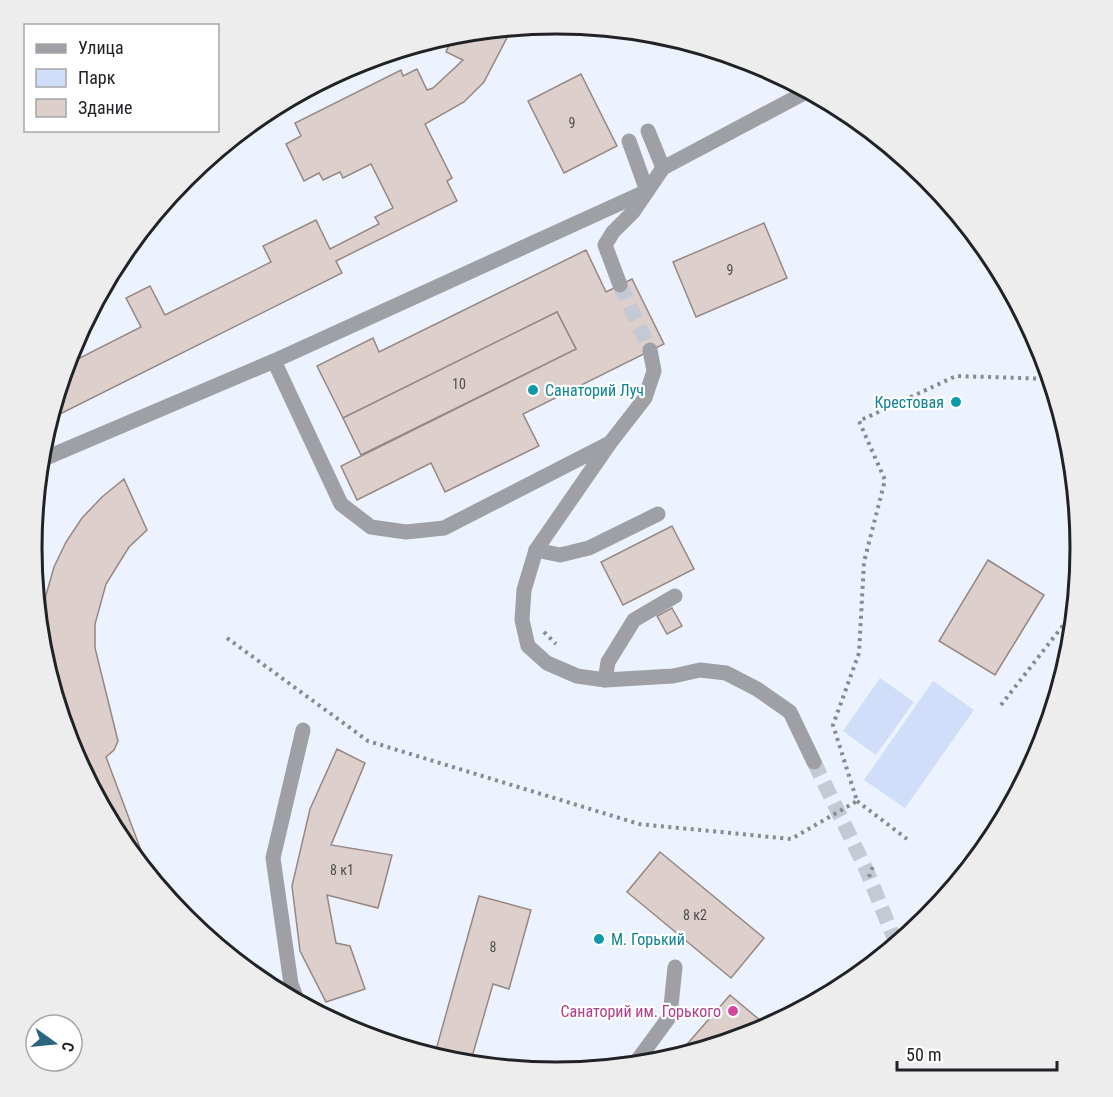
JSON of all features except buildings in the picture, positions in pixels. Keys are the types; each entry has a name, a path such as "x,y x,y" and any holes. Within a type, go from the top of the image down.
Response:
{"street":[{"path":"620,285 605,245 609,226 633,212 663,168 799,96"},
{"path":"648,131 663,168"},
{"path":"629,141 647,191"},
{"path":"51,456 274,361 647,191"},
{"path":"650,350 654,371 645,398 610,443 536,550 524,590 522,620 528,646 547,663 577,676 605,680 673,676 700,670 726,673 757,689 790,712 814,762"},
{"path":"274,361 341,504 371,527 406,532 444,528 610,443"},
{"path":"536,550 560,555 589,548 658,514"},
{"path":"605,680 608,662 634,620 675,596"},
{"path":"294,990 273,858 303,730"},
{"path":"641,1055 670,1016 675,967"}],"path":[{"path":"1001,705 1065,623"},
{"path":"856,801 908,838"},
{"path":"869,877 874,863"}],"green space":[{"path":"880,678 914,702 876,755 843,731"},
{"path":"933,681 974,710 905,808 864,780"}],"tunnel":[{"path":"620,285 650,350"},
{"path":"814,762 866,869 893,936"}],"place":[{"name":"Cанаторий Луч","path":"533,390"},
{"name":"Крестовая","path":"956,402"},
{"name":"М. Горький","path":"599,939"},
{"name":"Санаторий им. Горького","path":"733,1011"}]}
